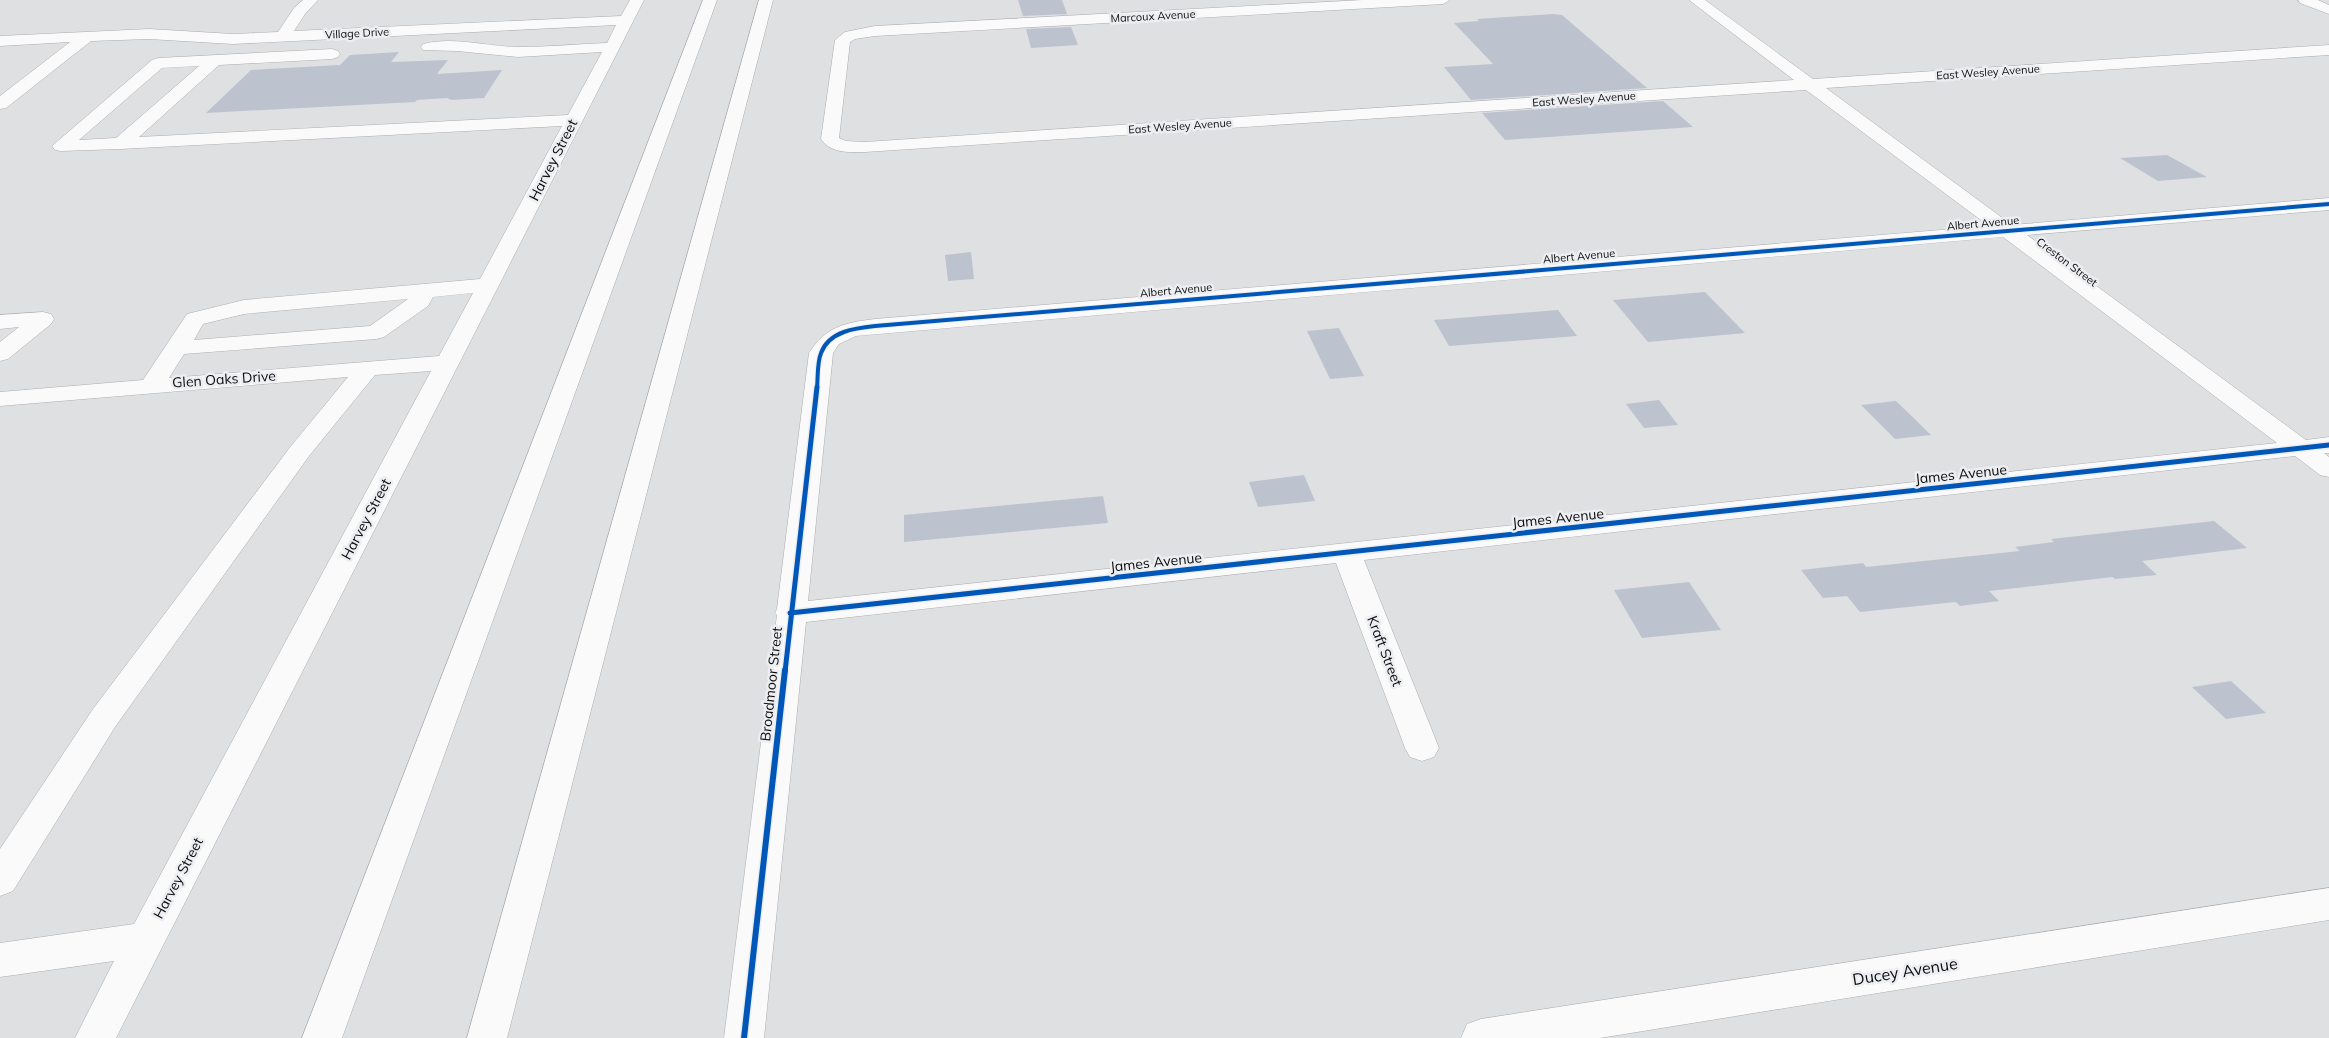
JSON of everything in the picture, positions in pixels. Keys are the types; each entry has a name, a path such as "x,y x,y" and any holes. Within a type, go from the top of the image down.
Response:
{"main road":[{"path":"283,37 299,11 311,0"},
{"path":"322,1038 710,0"},
{"path":"487,1038 766,0"},
{"name":"Marcoux Avenue","path":"840,145 832,142 830,139 843,40 850,35 1443,0"},
{"name":"Creston Street","path":"1696,0 2329,469"},
{"path":"2305,0 2329,10"},
{"name":"Village Drive","path":"0,41 149,34 233,40 632,10"},
{"name":"Harvey Street","path":"96,1038 489,286 572,120 632,10"},
{"path":"0,104 88,36"},
{"path":"411,47 458,46 518,52 612,47"},
{"name":"East Wesley Avenue","path":"840,145 865,147 2329,50"},
{"path":"332,54 158,63 61,146 572,120"},
{"path":"120,144 215,60"},
{"name":"Albert Avenue","path":"833,336 856,328 875,326 2329,204"},
{"path":"152,385 196,319 244,307 489,286"},
{"path":"176,348 376,332 420,301 425,291"},
{"path":"0,322 43,319 0,354"},
{"name":"Broadmoor Street","path":"744,1038 790,613 821,352 833,336"},
{"name":"Glen Oaks Drive","path":"0,399 448,362"},
{"path":"0,880 104,718 300,451 368,368"},
{"name":"James Avenue","path":"790,613 2329,445"},
{"name":"Kraft Street","path":"1347,553 1422,748"},
{"name":"Ducey Avenue","path":"1482,1038 1531,1034 2329,904"},
{"path":"0,960 146,940"}],"building":[{"path":"1018,0 1062,0 1067,14 1023,16"},
{"path":"1562,15 1647,88 1471,100 1444,67 1493,64 1454,23 1479,21 1477,19"},
{"path":"1071,27 1078,45 1031,48 1026,29"},
{"path":"399,52 391,62 448,60 437,74 502,70 484,98 451,100 447,98 417,100 415,102 206,113 251,70 340,65 350,55"},
{"path":"1663,101 1693,127 1505,140 1482,113"},
{"path":"2167,155 2207,177 2158,181 2120,158"},
{"path":"971,252 974,279 948,281 945,255"},
{"path":"1705,292 1745,333 1648,342 1613,300"},
{"path":"1558,310 1577,336 1449,346 1434,320"},
{"path":"1339,328 1364,376 1330,379 1307,331"},
{"path":"1659,400 1678,425 1644,428 1626,404"},
{"path":"1896,401 1931,435 1895,439 1861,405"},
{"path":"1304,475 1315,501 1258,507 1249,482"},
{"path":"1103,496 1108,523 904,542 904,515"},
{"path":"2214,521 2247,548 2142,561 2157,575 2115,579 2113,577 1989,591 1999,601 1960,606 1956,602 1860,612 1847,596 1823,598 1801,570 1863,563 1866,567 2020,551 2015,547 2054,542 2051,539"},
{"path":"1689,582 1721,630 1642,638 1614,590"},
{"path":"2231,681 2266,713 2226,719 2192,687"}],"cycle path":[{"path":"744,1038 821,353 831,339 837,335 851,330 875,326 2329,204"},
{"path":"790,613 2329,445"}]}
